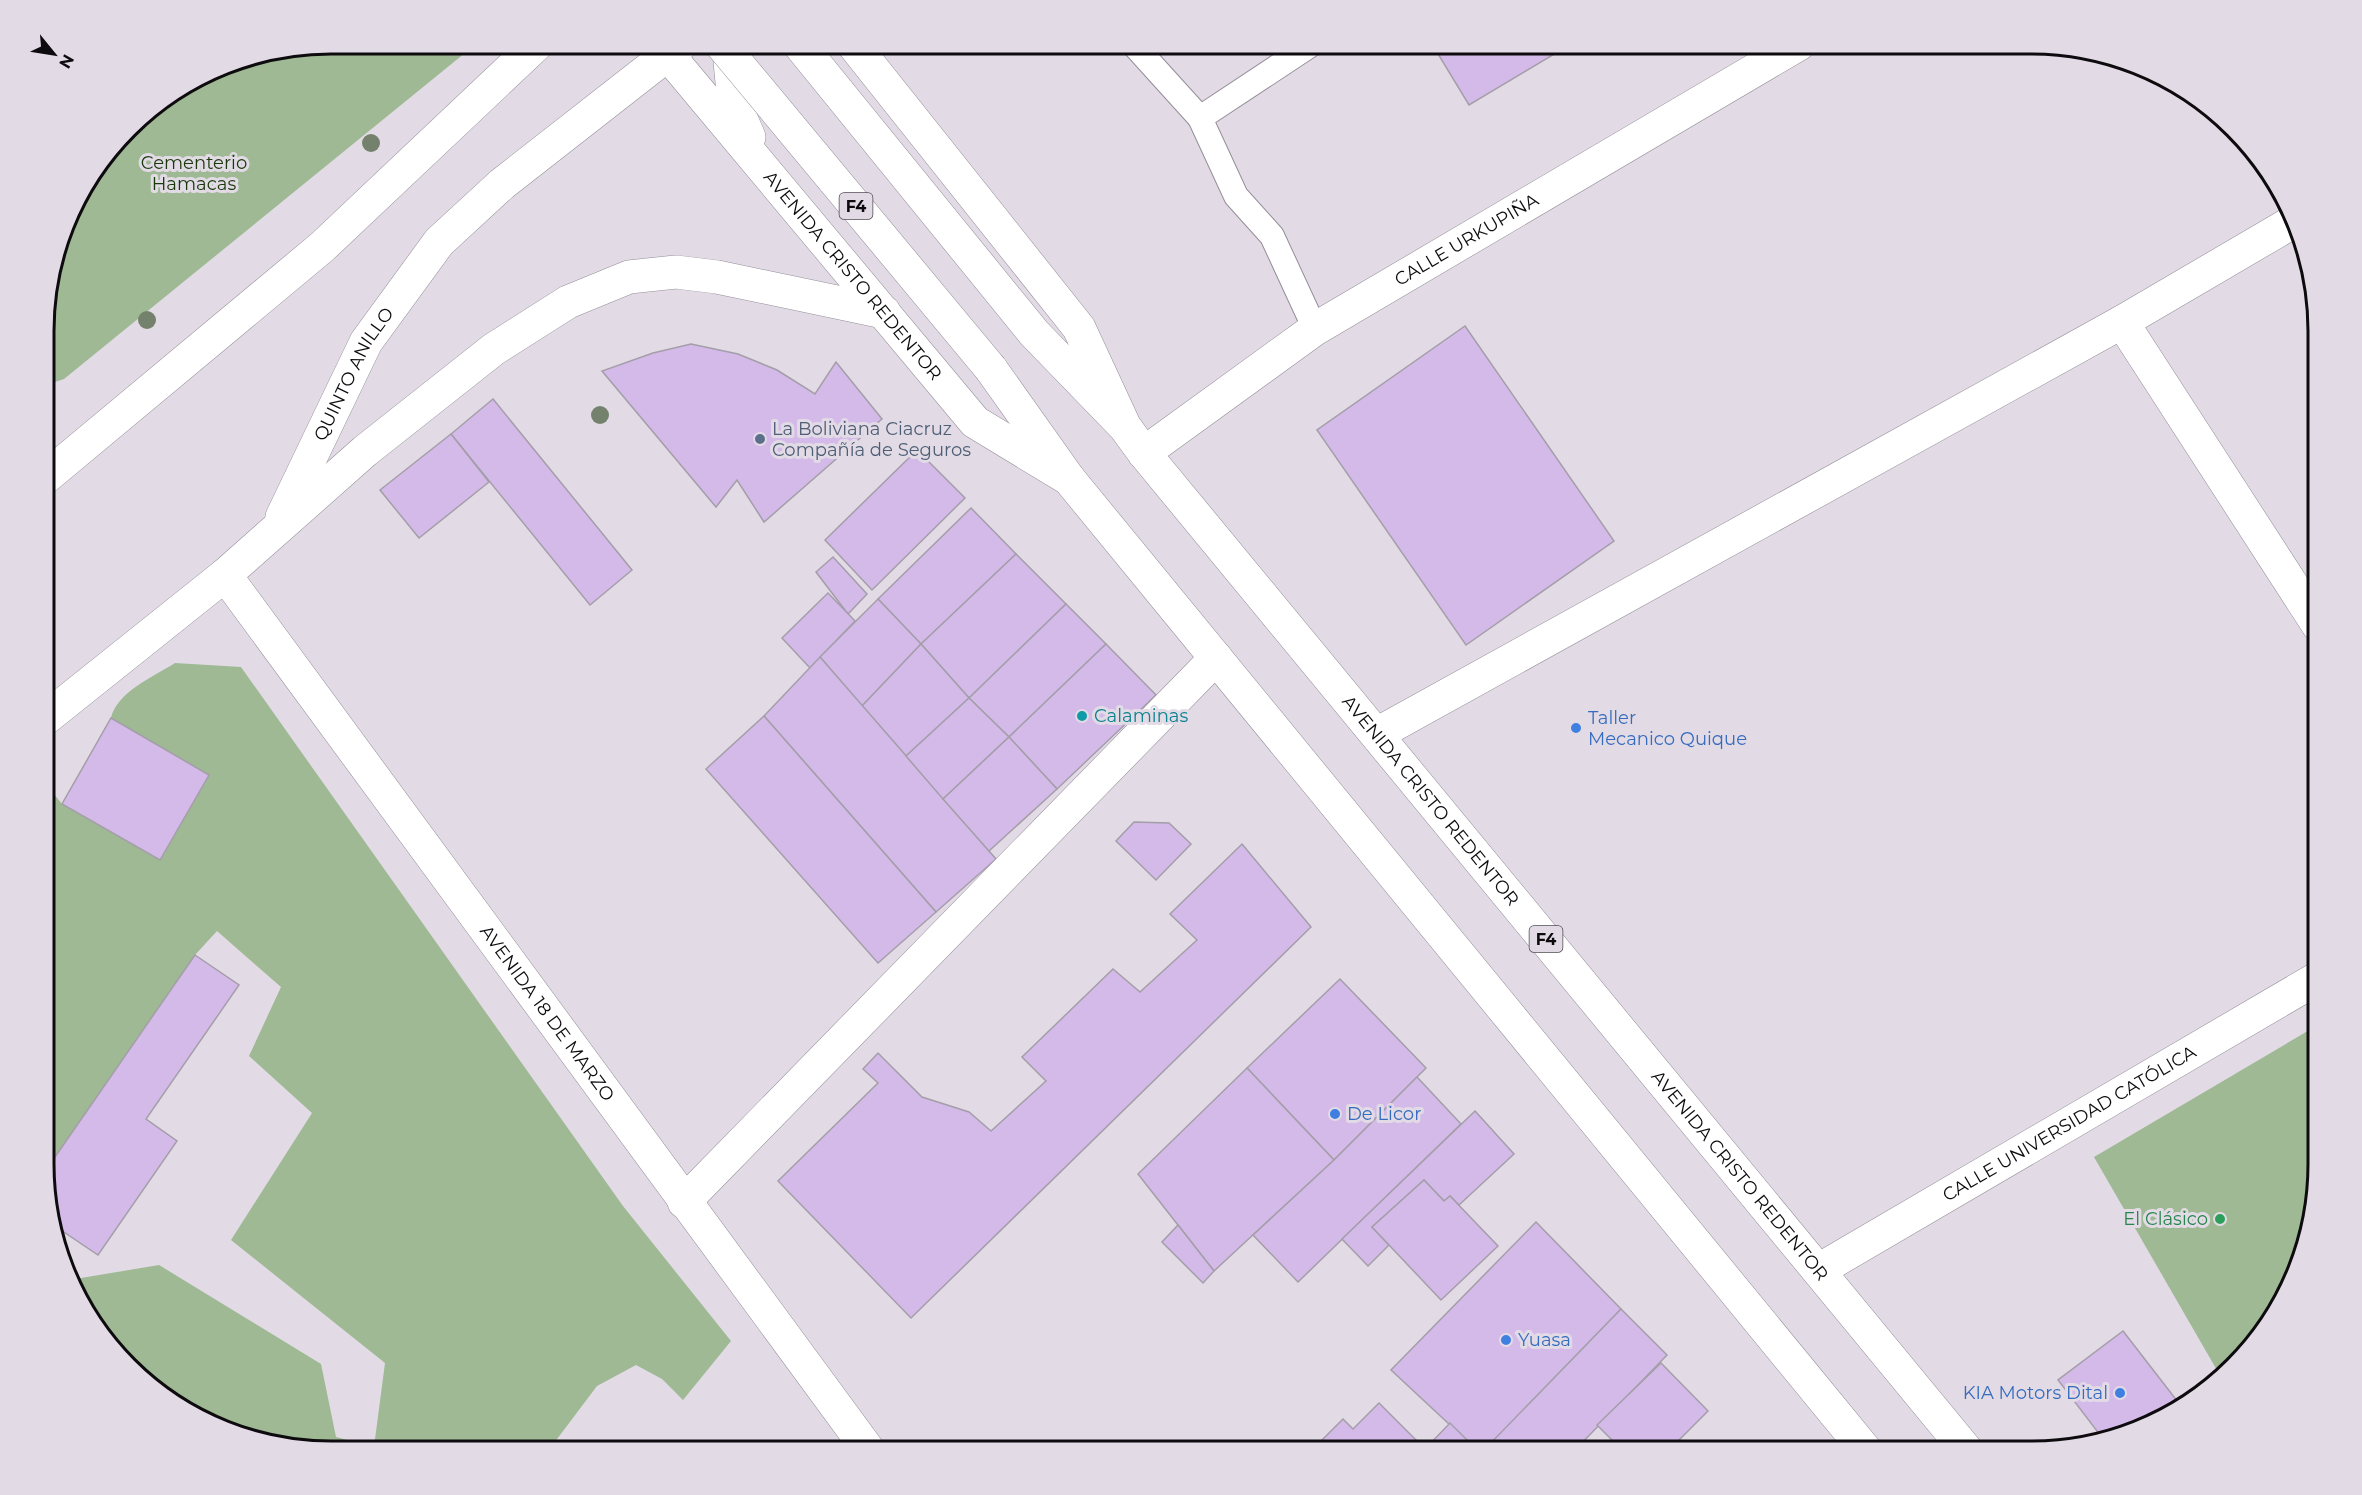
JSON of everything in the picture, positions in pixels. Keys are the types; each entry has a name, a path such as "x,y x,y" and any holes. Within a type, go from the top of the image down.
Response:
{"main road":[{"path":"54,470 322,247 523,54"},
{"name":"QUINTO ANILLO","path":"54,712 225,576 275,532 366,342 439,242 501,184 660,54"},
{"name":"AVENIDA CRISTO REDENTOR","path":"674,54 760,163 975,422 1069,478"},
{"name":"AVENIDA CRISTO REDENTOR","path":"729,54 991,369 1069,478 1858,1441"},
{"path":"729,54 734,103 760,163"},
{"name":"AVENIDA CRISTO REDENTOR","path":"807,54 1034,333 1125,427 1144,453 1959,1441"},
{"name":"AVENIDA CRISTO REDENTOR","path":"865,54 1079,328 1125,427"},
{"name":"CALLE URKUPIÑA","path":"1144,453 1315,329 1782,54"},
{"path":"1377,734 2122,322 2287,225"},
{"path":"275,532 365,451 494,349 568,302 629,278 676,272 717,277 884,312"},
{"path":"2122,322 2308,610"},
{"name":"AVENIDA 18 DE MARZO","path":"225,576 862,1441"},
{"path":"684,1202 1216,658"},
{"name":"CALLE UNIVERSIDAD CATÓLICA","path":"1819,1270 2308,984"}],"lane":[{"path":"1142,54 1200,118 1236,196 1272,236 1315,329"},
{"path":"1200,118 1297,54"}],"green space":[{"name":"Cementerio Hamacas","path":"331,54 464,54 64,379 54,382 56,295 63,260 75,225 91,193 123,148 148,123 193,91 225,75 277,59"},
{"path":"175,663 241,667 623,1206 731,1341 683,1400 662,1379 636,1365 597,1386 556,1441 375,1441 385,1363 231,1240 312,1113 249,1056 281,987 217,931 195,955 54,1158 54,794 62,804 160,860 209,775 111,718 120,700"},
{"name":"El Clásico","path":"2308,1031 2308,1164 2306,1200 2299,1235 2287,1270 2271,1302 2239,1347 2217,1370 2094,1157"},
{"path":"159,1265 321,1364 336,1437 351,1441 277,1436 225,1420 193,1404 148,1372 123,1347 101,1318 79,1278"}],"building":[{"path":"1438,54 1554,54 1469,105"},
{"path":"1465,326 1614,541 1466,645 1317,430"},
{"name":"La Boliviana Ciacruz Compañía de Seguros","path":"691,344 738,354 777,370 815,394 836,362 882,419 764,522 737,480 716,507 602,371 653,353"},
{"path":"493,399 632,570 590,605 451,434"},
{"path":"451,434 489,482 419,538 380,490"},
{"path":"917,450 965,498 872,590 825,540"},
{"path":"971,508 1016,554 921,644 878,599"},
{"path":"1016,554 1066,604 969,698 921,644"},
{"path":"833,557 867,594 848,614 816,572"},
{"path":"828,593 855,621 810,668 782,638"},
{"path":"878,599 921,644 862,706 820,657"},
{"path":"1066,604 1106,644 1009,737 969,698"},
{"path":"921,644 969,698 906,756 862,706"},
{"name":"Calaminas","path":"1106,644 1156,695 1057,789 1009,737"},
{"path":"820,657 996,859 936,912 764,716"},
{"path":"969,698 1009,737 943,799 906,756"},
{"path":"764,716 936,912 878,963 706,769"},
{"path":"111,718 209,775 160,860 62,804"},
{"path":"1009,737 1057,789 989,851 943,799"},
{"path":"1134,822 1169,823 1191,844 1156,880 1116,841"},
{"path":"1242,844 1311,927 911,1318 778,1181 878,1083 863,1069 878,1053 922,1097 969,1112 991,1131 1046,1081 1022,1057 1113,969 1140,992 1197,940 1170,914"},
{"path":"195,955 239,985 146,1119 177,1141 98,1255 62,1231 56,1200 54,1158"},
{"name":"De Licor","path":"1340,979 1426,1068 1334,1160 1247,1068"},
{"path":"1247,1068 1334,1160 1214,1271 1138,1174"},
{"path":"1417,1077 1461,1124 1298,1282 1253,1235 1334,1160"},
{"path":"1475,1111 1514,1154 1459,1205 1450,1196 1444,1201 1424,1180 1372,1227 1389,1245 1368,1266 1342,1239"},
{"path":"1424,1180 1444,1201 1450,1196 1498,1246 1441,1300 1372,1227"},
{"name":"Yuasa","path":"1536,1222 1621,1309 1494,1441 1467,1441 1391,1370"},
{"path":"1178,1225 1214,1271 1203,1283 1162,1242"},
{"path":"1621,1309 1667,1355 1584,1441 1493,1441"},
{"name":"KIA Motors Dital","path":"2123,1331 2176,1400 2137,1420 2098,1433 2058,1380"},
{"path":"1661,1363 1708,1411 1678,1441 1613,1441 1597,1425"},
{"path":"1379,1403 1417,1441 1321,1441 1343,1419 1353,1429"},
{"path":"1450,1423 1468,1441 1433,1441"}],"place":[{"name":"La Boliviana Ciacruz Compañía de Seguros","path":"760,439"},
{"name":"Calaminas","path":"1082,716"},
{"name":"Taller Mecanico Quique","path":"1576,728"},
{"name":"De Licor","path":"1335,1114"},
{"name":"El Clásico","path":"2220,1219"},
{"name":"Yuasa","path":"1506,1340"},
{"name":"KIA Motors Dital","path":"2120,1393"}]}
